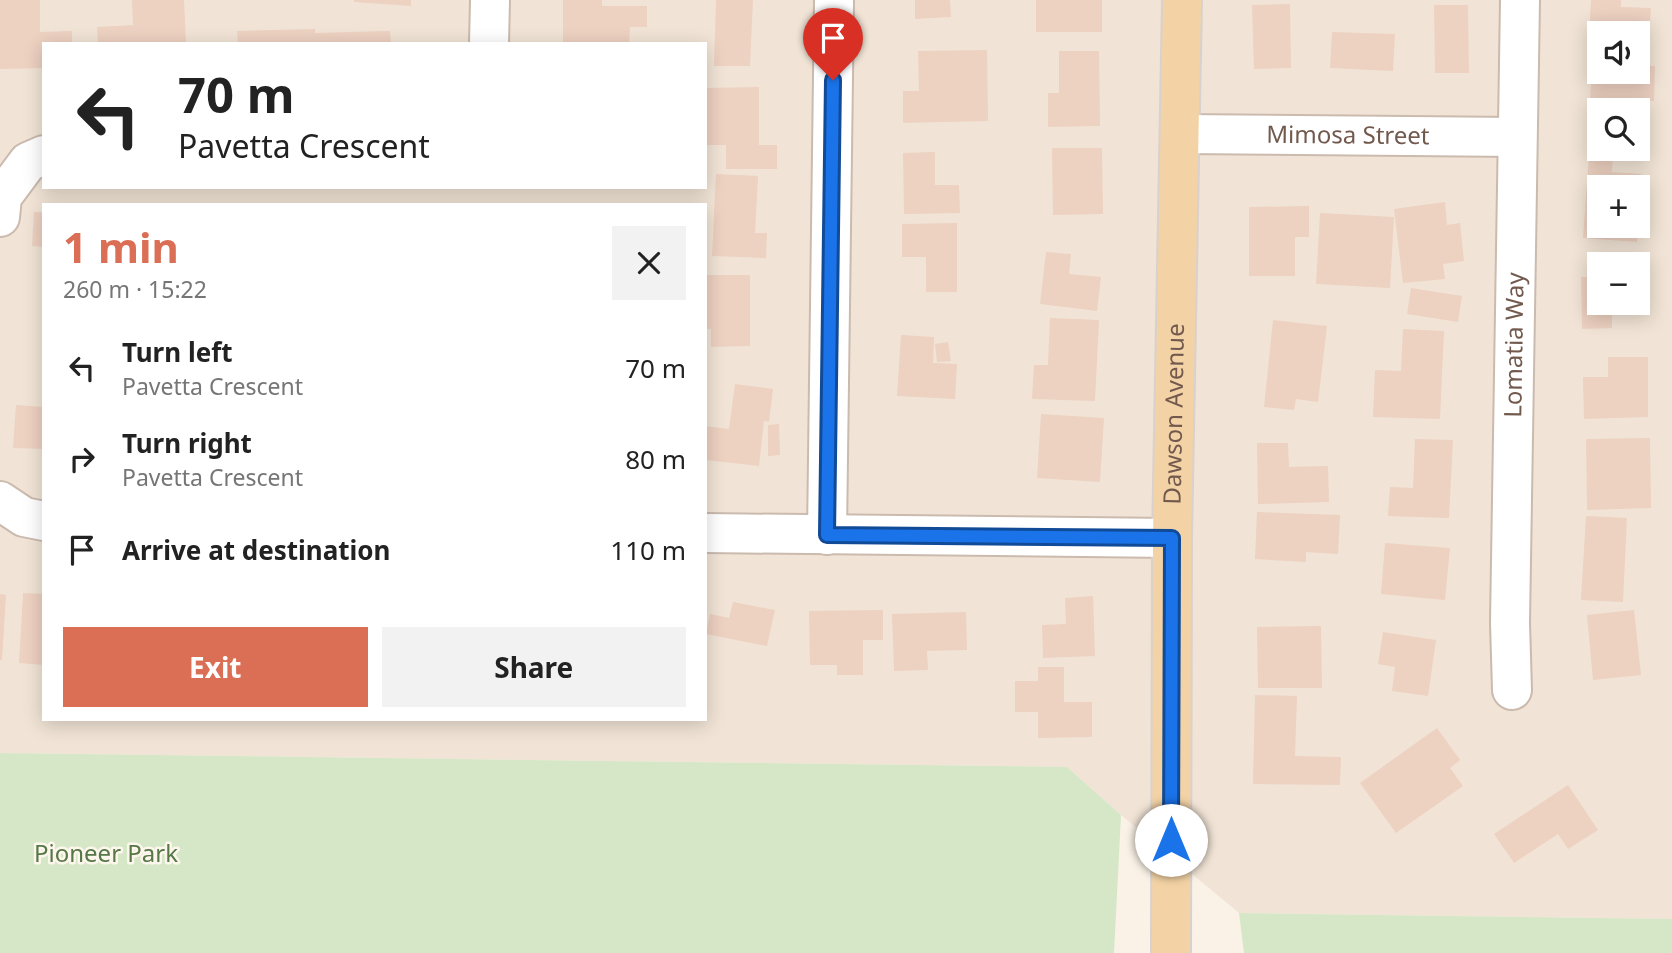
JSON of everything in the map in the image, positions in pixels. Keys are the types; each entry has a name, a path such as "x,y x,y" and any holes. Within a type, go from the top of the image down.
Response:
{"main road":[{"name":"Dawson Avenue","path":"1171,953 1172,538 1182,0"}],"street":[{"path":"489,42 490,0"},
{"path":"827,535 834,0"},
{"name":"Lomatia Way","path":"1512,690 1510,623 1520,0"},
{"name":"Mimosa Street","path":"1180,134 1517,137"},
{"path":"0,217 2,197 28,162 42,156"},
{"path":"0,501 24,517 42,521"},
{"path":"707,533 1172,538"}],"shaded area":[{"path":"0,0 1672,0 1672,919 1239,913 1067,767 0,753"}],"green space":[{"name":"Pioneer Park","path":"0,753 1067,767 1121,815 1114,953 0,953"},
{"path":"1239,913 1672,919 1672,953 1244,953"}],"building":[{"path":"0,0 40,0 40,32 72,31 72,42 42,42 42,68 0,69"},
{"path":"132,0 184,0 186,42 98,42 97,27 133,25"},
{"path":"411,0 411,6 354,2"},
{"path":"563,0 602,0 602,6 647,6 647,27 630,27 629,42 563,42"},
{"path":"716,0 753,0 750,66 714,66"},
{"path":"915,0 950,0 951,17 915,19"},
{"path":"1036,0 1102,0 1102,32 1036,32"},
{"path":"1591,0 1621,0 1621,7 1651,8 1650,24 1650,21 1590,21"},
{"path":"1290,4 1291,68 1254,69 1252,5"},
{"path":"1434,5 1468,5 1469,73 1435,73"},
{"path":"237,31 390,31 391,42 238,42"},
{"path":"1332,32 1395,34 1393,71 1330,68"},
{"path":"987,50 988,121 903,123 903,91 919,91 918,51"},
{"path":"1059,51 1099,51 1100,126 1048,127 1048,93 1059,93"},
{"path":"1650,66 1655,66 1654,101 1650,101 1650,98 1590,98 1591,84 1650,84"},
{"path":"759,87 759,145 777,145 777,169 726,169 726,145 707,145 707,88"},
{"path":"1052,148 1102,148 1103,214 1053,215"},
{"path":"935,152 935,185 959,185 960,213 904,214 903,153"},
{"path":"1589,161 1613,161 1612,172 1641,174 1641,175 1588,175"},
{"path":"716,174 758,176 755,233 767,233 766,258 712,256"},
{"path":"1587,183 1587,238 1637,238 1637,242 1583,238"},
{"path":"1445,202 1447,225 1460,223 1464,261 1443,264 1445,279 1403,283 1394,209"},
{"path":"1309,206 1309,237 1295,237 1295,276 1249,276 1249,207"},
{"path":"34,212 42,212 42,247 32,246"},
{"path":"1320,213 1394,217 1390,288 1316,284"},
{"path":"957,223 957,292 926,292 926,257 902,257 902,224"},
{"path":"1046,252 1071,254 1069,274 1101,277 1097,311 1040,304"},
{"path":"707,275 750,275 750,346 711,347 711,329 707,329"},
{"path":"1581,277 1587,277 1587,315 1612,315 1612,328 1582,329"},
{"path":"1411,288 1462,296 1458,322 1407,314"},
{"path":"1050,318 1099,320 1095,401 1032,399 1034,365 1048,365"},
{"path":"1273,320 1327,326 1318,402 1296,399 1294,410 1264,407"},
{"path":"1403,329 1444,331 1440,419 1373,417 1375,370 1401,371"},
{"path":"901,335 934,337 933,363 957,364 955,399 897,396"},
{"path":"948,342 951,361 937,362 935,344"},
{"path":"1608,357 1648,357 1648,417 1584,419 1583,377 1608,377"},
{"path":"735,384 773,389 769,422 764,421 759,466 707,460 707,426 729,429"},
{"path":"16,405 42,407 42,449 13,448"},
{"path":"1041,414 1104,418 1100,482 1037,478"},
{"path":"779,424 780,455 768,456 768,425"},
{"path":"1650,438 1651,508 1587,510 1586,439"},
{"path":"1415,439 1453,440 1449,518 1388,516 1390,487 1413,488"},
{"path":"1257,443 1288,443 1289,467 1328,466 1329,502 1258,504"},
{"path":"1257,512 1340,515 1338,554 1306,552 1306,562 1255,559"},
{"path":"1586,516 1627,518 1623,602 1581,600"},
{"path":"1385,543 1450,548 1445,600 1381,594"},
{"path":"23,593 42,594 42,665 19,663"},
{"path":"0,594 6,595 2,660 0,660"},
{"path":"1093,596 1095,656 1043,658 1042,625 1066,624 1065,598"},
{"path":"733,602 775,610 767,646 707,634 710,614 729,618"},
{"path":"883,610 883,640 863,640 863,675 837,675 837,665 810,665 809,611"},
{"path":"1634,610 1641,675 1593,680 1587,615"},
{"path":"966,612 967,650 927,651 928,670 894,671 892,614"},
{"path":"1321,626 1322,688 1258,688 1257,627"},
{"path":"1383,632 1436,640 1428,696 1392,691 1395,667 1378,664"},
{"path":"1038,667 1064,667 1064,702 1092,702 1092,737 1038,738 1038,712 1015,712 1015,681 1038,681"},
{"path":"1255,695 1297,696 1295,756 1341,757 1340,785 1253,784"},
{"path":"1437,728 1460,760 1450,768 1463,786 1396,833 1360,783"},
{"path":"1568,785 1598,830 1568,849 1558,834 1514,863 1494,834"}],"route":[{"path":"833,80 827,535 1172,538 1171,840"}]}
